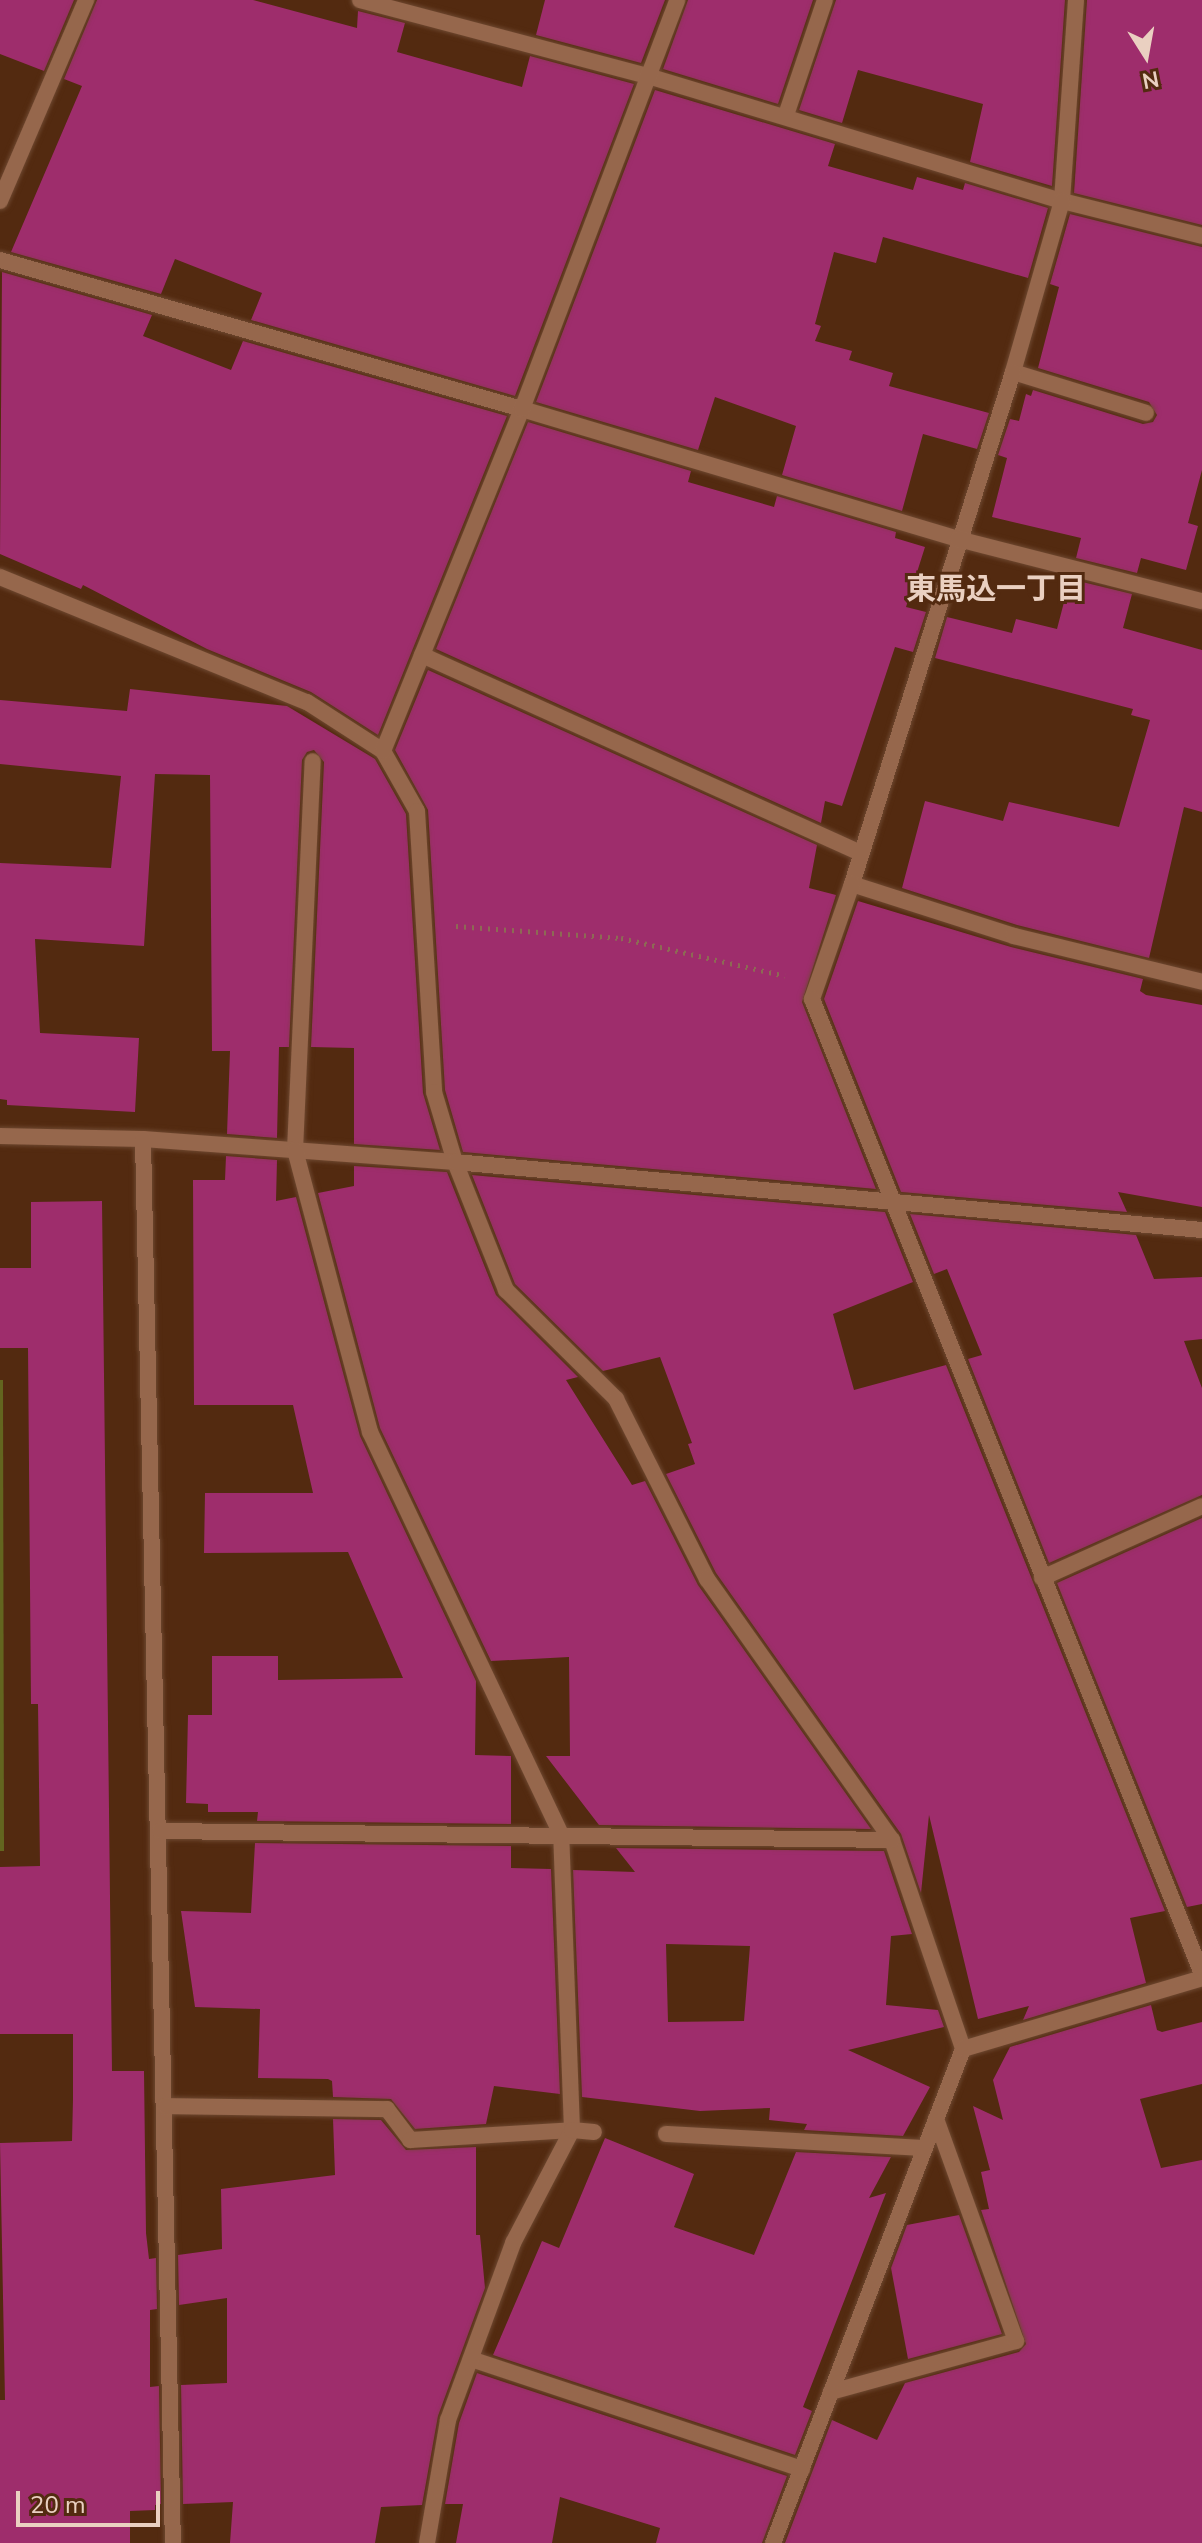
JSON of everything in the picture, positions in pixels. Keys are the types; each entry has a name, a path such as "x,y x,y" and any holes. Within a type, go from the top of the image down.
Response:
{"street":[{"path":"0,201 86,0"},
{"path":"360,0 651,77 786,115 1062,201 1202,236"},
{"path":"383,751 522,409 651,77 677,0"},
{"path":"786,115 825,0"},
{"path":"963,2049 1202,1976 812,999 852,884 1013,372 1062,201 1076,0"},
{"path":"0,260 522,409 958,539 1202,601"},
{"path":"1013,372 1146,413"},
{"path":"0,577 307,702 383,751 417,811 434,1092 455,1162 506,1290 616,1399 707,1579 892,1840 963,2049 773,2543"},
{"path":"422,655 861,853"},
{"path":"313,761 295,1150 370,1432 561,1835 572,2130 513,2243 448,2420 427,2543"},
{"path":"852,884 1014,936 1202,982"},
{"path":"0,1136 143,1139 455,1162 1202,1230"},
{"path":"143,1139 173,2543"},
{"path":"1042,1578 1202,1506"},
{"path":"160,1831 892,1840"},
{"path":"166,2106 387,2109 410,2140 572,2130 594,2132"},
{"path":"831,2392 1016,2341 936,2119"},
{"path":"666,2134 925,2148"},
{"path":"471,2359 802,2469"}],"path":[{"path":"424,923 621,938 817,983"}],"shaded area":[{"path":"0,1380 3,1380 4,1851 0,1851"}],"building":[{"path":"0,0 74,0 44,71 0,54"},
{"path":"97,0 253,0 357,28 358,11 405,23 397,52 522,87 530,56 634,84 515,396 251,320 262,293 175,259 161,294 11,252 82,86 64,79"},
{"path":"545,0 665,0 641,63 536,35"},
{"path":"688,0 813,0 778,104 663,69"},
{"path":"836,0 1065,0 1052,186 970,162 983,104 858,70 842,123 799,110"},
{"path":"1087,0 1202,0 1202,225 1074,193"},
{"path":"655,90 835,144 828,166 913,190 917,177 963,190 965,183 1048,208 1028,278 883,237 876,263 834,252 815,324 821,326 815,341 852,351 849,360 893,373 889,386 989,413 977,449 923,434 902,511 782,475 796,426 715,397 698,450 536,402"},
{"path":"1070,214 1202,247 1202,470 1188,523 1198,526 1186,570 1141,558 1137,573 1076,558 1081,538 992,517 1007,458 998,455 1010,419 1019,421 1026,394 1031,396 1033,390 1143,424 1153,422 1157,415 1149,402 1038,368 1059,287 1050,284"},
{"path":"2,272 152,315 143,336 231,370 243,341 507,416 378,735 311,692 207,649 83,585 81,589 0,554"},
{"path":"528,422 691,471 688,482 774,507 777,496 896,532 895,538 925,547 906,607 926,612 913,652 895,647 842,806 825,801 821,823 436,649"},
{"path":"1070,579 1132,594 1123,628 1202,650 1202,812 1184,807 1149,958 1017,925 902,888 925,801 1003,821 1009,802 1119,827 1150,720 1131,715 1133,709 935,658 947,617 1012,633 1016,619 1057,629"},
{"path":"428,670 817,845 809,888 836,895 802,1002 876,1189 463,1152 445,1090 428,810 395,750"},
{"path":"130,689 287,706 375,759 406,814 423,1093 440,1150 354,1144 354,1048 311,1047 324,762 314,750 307,752 302,760 289,1047 279,1047 277,1138 227,1134 230,1051 212,1051 210,775 155,774 144,946 35,939 40,1033 139,1038 135,1112 7,1105 7,1100 0,1099 0,863 111,868 121,776 0,764 0,700 127,711"},
{"path":"858,901 1011,947 1143,979 1140,991 1146,995 1202,1005 1202,1207 1118,1192 1127,1212 901,1192 824,999"},
{"path":"226,1156 277,1160 276,1201 296,1197 360,1436 476,1681 475,1755 511,1756 511,1824 257,1821 258,1812 208,1812 208,1804 186,1803 188,1715 212,1715 212,1656 278,1656 278,1680 403,1678 348,1552 204,1553 205,1493 313,1493 293,1405 194,1405 193,1180 225,1180"},
{"path":"354,1166 447,1172 496,1295 578,1377 566,1380 632,1485 645,1481 698,1585 871,1829 599,1825 546,1756 570,1756 569,1657 491,1661 380,1428 318,1193 354,1186"},
{"path":"472,1175 885,1212 913,1282 833,1314 854,1390 946,1365 1165,1911 1130,1918 1146,1983 1023,2020 1029,2006 978,2019 929,1815 921,1893 901,1834 716,1573 666,1474 695,1464 688,1444 692,1443 660,1357 603,1371 515,1284"},
{"path":"102,1201 112,2071 144,2071 146,2233 149,2259 156,2258 157,2309 150,2310 150,2387 159,2386 161,2504 155,2505 155,2510 130,2511 130,2543 0,2543 0,2400 5,2400 0,2143 72,2141 73,2034 0,2034 0,1867 40,1866 38,1704 31,1704 28,1348 0,1348 0,1268 31,1268 31,1202"},
{"path":"910,1214 1136,1235 1154,1279 1202,1277 1202,1339 1184,1341 1202,1388 1202,1495 1049,1563 968,1359 982,1355 947,1269 934,1274"},
{"path":"1202,1518 1202,1904 1187,1907 1057,1583"},
{"path":"255,1843 511,1846 511,1868 551,1869 560,2094 494,2086 486,2124 415,2129 391,2099 333,2097 332,2081 328,2079 258,2078 260,2009 195,2007 181,1911 251,1913"},
{"path":"616,1848 884,1851 912,1934 891,1936 886,2005 938,2010 944,2027 848,2050 930,2087 903,2136 804,2130 807,2124 769,2120 770,2108 700,2111 582,2097 573,1870 635,1872","holes":["666,1944 750,1946 744,2021 668,2022"]},
{"path":"1151,2005 1157,2030 1162,2032 1202,2022 1202,2084 1140,2099 1161,2168 1202,2160 1202,2543 785,2543 832,2420 877,2440 905,2383 1019,2352 1026,2344 981,2210 989,2209 981,2172 990,2170 973,2106 1003,2120 993,2080 1010,2047"},
{"path":"333,2119 381,2120 406,2150 476,2147 476,2235 480,2235 485,2288 438,2416 422,2505 381,2507 375,2543 230,2543 233,2502 183,2504 181,2385 227,2383 227,2298 179,2305 178,2255 222,2249 221,2189 335,2175"},
{"path":"605,2138 694,2174 674,2227 754,2255 796,2152 891,2157 869,2198 886,2193 803,2407 812,2411 795,2455 493,2355 542,2241 559,2248"},
{"path":"959,2215 1002,2334 908,2359 891,2268 907,2225"},
{"path":"477,2373 787,2476 762,2543 656,2543 660,2528 560,2497 552,2543 456,2543 463,2504 445,2504 459,2423"}],"district":[{"name":"東馬込一丁目","path":"996,590"}]}
